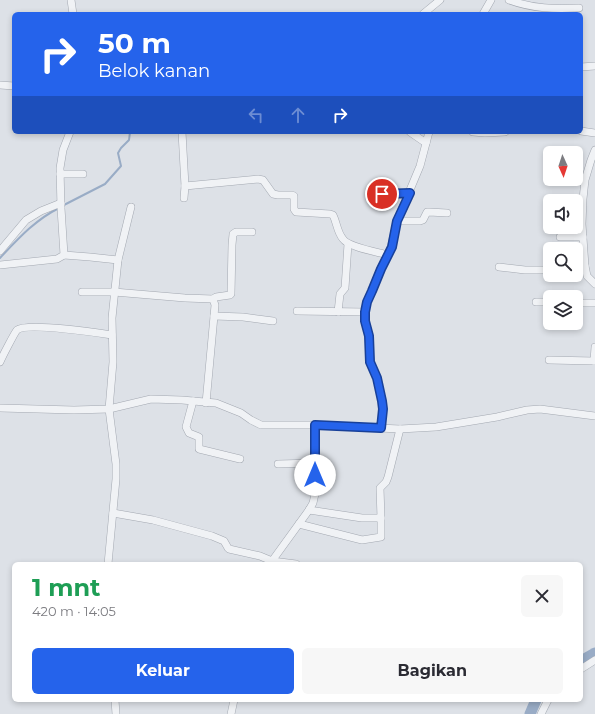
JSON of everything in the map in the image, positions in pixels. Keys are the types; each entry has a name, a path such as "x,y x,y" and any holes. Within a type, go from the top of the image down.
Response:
{"street":[{"path":"71,0 72,12"},
{"path":"425,12 440,0"},
{"path":"484,12 490,0"},
{"path":"510,0 534,7 580,8"},
{"path":"583,67 595,66"},
{"path":"0,85 12,86"},
{"path":"583,132 595,133"},
{"path":"64,255 60,168 63,150 69,134"},
{"path":"182,134 185,186 184,198"},
{"path":"413,134 426,143"},
{"path":"381,428 383,409 382,401 377,378 370,362 369,336 365,321 365,312 367,302 392,247 397,221 420,166 428,134"},
{"path":"595,150 585,180 582,224 587,276 595,284"},
{"path":"60,174 84,174"},
{"path":"185,186 258,179 263,180 273,194 294,196 295,211 330,214 333,216 339,234 348,244 388,255"},
{"path":"382,194 410,193"},
{"path":"0,251 26,220 41,211 61,205"},
{"path":"108,562 116,479 116,464 109,408 113,362 112,318 118,260 131,207"},
{"path":"397,221 420,221 423,220 427,212 447,213"},
{"path":"82,292 114,292 213,299 216,297 230,296 233,234 236,232 252,232"},
{"path":"560,237 583,237"},
{"path":"338,312 340,294 345,289 348,244"},
{"path":"0,265 57,259 64,255 118,260"},
{"path":"499,267 525,270 543,270"},
{"path":"206,402 214,316 213,299"},
{"path":"536,302 543,302"},
{"path":"583,303 595,303"},
{"path":"297,311 365,312"},
{"path":"214,316 243,317 273,321"},
{"path":"0,362 3,350 17,330 23,327 79,330 112,335"},
{"path":"549,360 595,361 595,347"},
{"path":"0,408 74,410 109,408 151,399 193,401 216,404 241,413 261,425 315,425 400,429 436,427 497,417 527,410 540,409 595,416"},
{"path":"193,401 186,427 189,433 199,437 199,449 240,459"},
{"path":"273,562 313,503 315,494 315,425"},
{"path":"299,524 362,540 381,537 380,488 388,478 400,429"},
{"path":"278,464 315,463"},
{"path":"309,510 362,518 381,518"},
{"path":"113,513 153,520 212,536 224,540 229,549 260,556 270,562"},
{"path":"583,668 595,660"},
{"path":"115,702 116,714"},
{"path":"231,714 234,702"},
{"path":"541,714 547,702"}],"waterway":[{"path":"62,206 105,184 121,166 118,153 129,140 130,134"},
{"path":"0,258 20,237 42,218 59,208"},
{"path":"583,660 595,653"},
{"path":"530,714 535,702"}],"route":[{"path":"315,475 315,425 381,428 383,409 382,401 377,378 370,362 369,336 365,321 365,312 367,302 392,247 397,221 410,193 382,194"}]}
